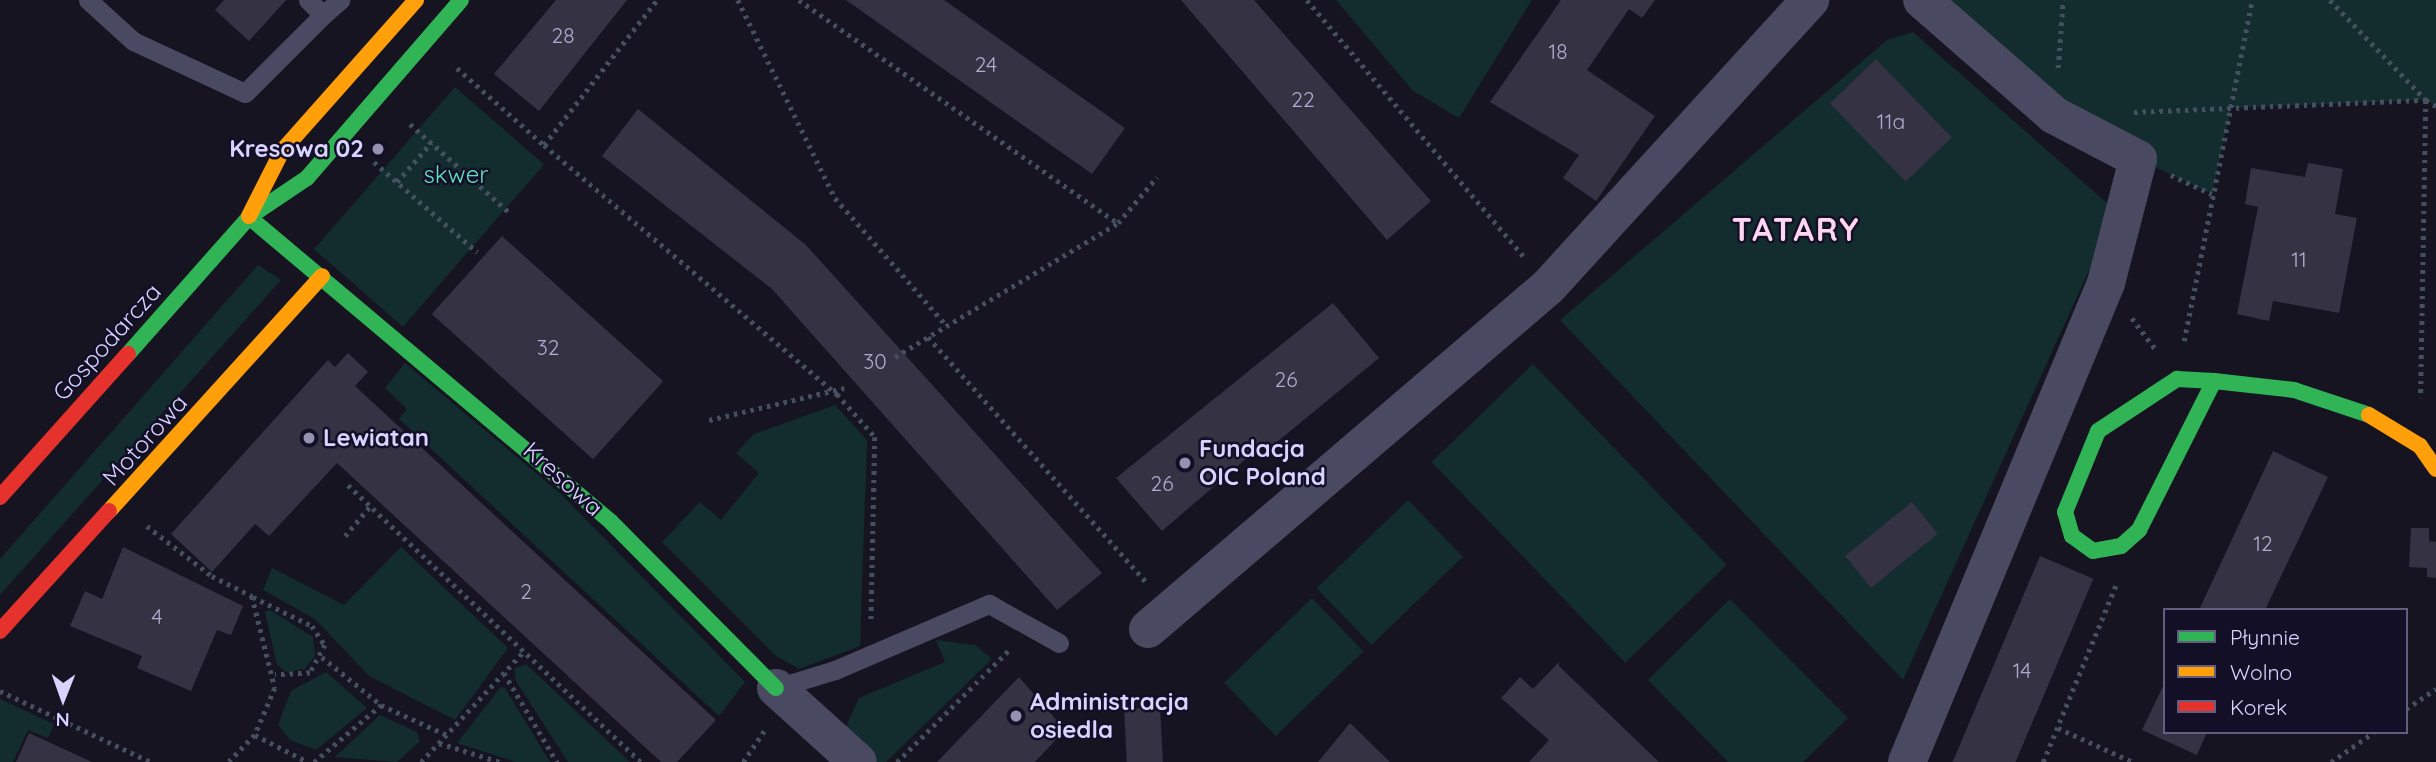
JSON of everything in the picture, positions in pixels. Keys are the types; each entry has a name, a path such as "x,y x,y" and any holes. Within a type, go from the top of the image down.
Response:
{"street":[{"name":"Gospodarcza","path":"0,497 248,218 307,178 461,0"},
{"path":"1159,620 1548,287 1810,0"},
{"path":"1908,762 2106,283 2138,159 2054,115 1923,0"},
{"name":"Gospodarcza","path":"248,218 282,151 406,3"},
{"name":"Kresowa","path":"248,218 322,276 611,522 776,688 858,762"},
{"name":"Motorowa","path":"0,631 322,276"},
{"path":"2214,381 2139,530 2121,546 2093,551 2072,536 2064,512 2098,431 2177,379 2214,381 2294,390 2384,420 2420,446 2436,469"}],"lane":[{"path":"88,0 133,41 245,93 340,0"},
{"path":"308,0 323,15"},
{"path":"776,688 869,655 989,604 1059,643"}],"path":[{"path":"544,145 657,0"},
{"path":"738,0 835,198 947,326"},
{"path":"799,0 1118,223"},
{"path":"1307,0 1548,287"},
{"path":"2054,115 2063,0"},
{"path":"2177,379 2252,0"},
{"path":"2330,0 2426,100 2436,106"},
{"path":"457,68 837,394 875,437 869,655"},
{"path":"2122,112 2426,100"},
{"path":"2420,446 2426,100"},
{"path":"410,124 511,214"},
{"path":"397,182 431,143"},
{"path":"374,162 477,252"},
{"path":"895,358 1118,223 1157,177"},
{"path":"2106,283 2177,379"},
{"path":"928,337 1159,620"},
{"path":"709,419 837,394 844,388"},
{"path":"348,485 641,762"},
{"path":"345,536 370,506"},
{"path":"140,523 212,576 312,625 322,635 322,657 310,673 274,675"},
{"path":"2043,762 2139,530"},
{"path":"229,762 255,735 275,688 274,675 252,596"},
{"path":"897,762 1031,627"},
{"path":"421,762 524,651"},
{"path":"322,657 381,705 447,735"},
{"path":"503,673 557,762"},
{"path":"2408,708 2436,689"},
{"path":"0,691 152,762"},
{"path":"314,762 381,705"},
{"path":"2058,728 2133,762"},
{"path":"2331,762 2371,734"},
{"path":"255,735 308,762"},
{"path":"439,743 500,762"}],"green space":[{"path":"1336,0 1532,0 1459,118 1413,91"},
{"path":"1922,0 2436,0 2436,106 2426,100 2231,108 2212,194 2138,159"},
{"path":"1913,32 2116,211 1903,680 1560,320 1887,40"},
{"name":"skwer","path":"455,87 544,164 403,327 314,249"},
{"path":"258,265 281,280 0,595 0,559"},
{"path":"405,363 562,495 745,682 719,716 399,419 407,409 385,388"},
{"path":"1533,364 1727,565 1625,663 1432,462"},
{"path":"835,405 867,440 860,646 799,669 775,655 662,542 700,502 721,520 759,473 736,453 754,434"},
{"path":"1408,500 1463,557 1372,645 1317,588"},
{"path":"401,547 508,648 455,720 369,676 315,619 263,590 272,568 344,605"},
{"path":"1312,598 1363,651 1276,736 1224,683"},
{"path":"1730,599 1848,718 1803,762 1728,762 1648,680"},
{"path":"270,610 313,637 315,656 305,669 286,672 277,665 265,612"},
{"path":"936,640 975,645 992,659 886,762 874,762 843,733 859,698 945,662"},
{"path":"526,664 630,762 568,762 516,681 514,669"},
{"path":"326,672 367,708 316,750 290,740 278,725 291,691"},
{"path":"501,687 505,688 550,762 516,762 457,743"},
{"path":"0,699 54,724 48,738 28,730 13,762 0,762"},
{"path":"380,715 417,732 420,741 397,762 335,757"}],"building":[{"path":"224,0 286,0 249,41 215,10"},
{"path":"556,0 627,0 539,111 494,74"},
{"path":"846,0 944,0 1125,128 1092,174"},
{"path":"1181,0 1254,0 1431,201 1387,240"},
{"path":"1561,0 1655,0 1642,18 1629,9 1587,70 1655,116 1596,201 1563,178 1579,155 1490,102"},
{"path":"1876,59 1952,137 1906,182 1830,103"},
{"path":"638,109 806,245 1102,573 1057,610 772,289 602,156"},
{"path":"2308,163 2343,169 2335,214 2357,218 2339,313 2273,301 2269,321 2237,314 2258,207 2245,204 2251,168 2305,177"},
{"path":"502,236 663,381 593,459 432,314"},
{"path":"1333,303 1379,358 1266,451 1261,446 1162,531 1116,478"},
{"path":"348,353 368,372 355,386 716,720 677,762 661,762 337,463 269,536 255,524 212,572 171,534 328,360 335,367"},
{"path":"2273,451 2328,477 2266,608 2200,608"},
{"path":"1912,502 1938,534 1871,588 1845,556"},
{"path":"2411,528 2429,528 2429,541 2436,542 2436,578 2427,577 2427,568 2409,567"},
{"path":"123,547 243,606 231,635 217,630 191,691 137,668 142,656 70,626 85,591 102,599"},
{"path":"2040,556 2093,579 2016,762 1953,762"},
{"path":"1559,662 1559,666 1659,762 1529,762 1549,740 1501,698 1520,677 1533,689"},
{"name":"Administracja osiedla","path":"1019,677 1065,730 1035,762 937,762"},
{"path":"2163,686 2163,734 2206,734 2197,755 2142,730"},
{"path":"1160,707 1163,762 1127,762 1124,709"},
{"path":"1350,723 1390,762 1318,762"},
{"path":"29,733 92,762 16,762"}],"traffic: fast":[{"path":"128,354 249,217 307,178 461,0"},
{"path":"249,217 611,522 776,688"},
{"path":"2214,381 2139,530 2121,546 2093,551 2072,536 2065,512 2098,431 2177,379 2214,381 2294,390 2369,415"}],"traffic: slow":[{"path":"249,216 282,151 416,0"},
{"path":"109,511 322,276"},
{"path":"2369,415 2420,446 2436,469"}],"traffic: jam":[{"path":"0,497 128,354"},
{"path":"0,631 109,511"}],"place":[{"name":"Kresowa 02","path":"378,149"},
{"name":"Lewiatan","path":"309,438"},
{"name":"Fundacja OIC Poland","path":"1185,463"},
{"name":"Administracja osiedla","path":"1016,716"}],"district":[{"name":"TATARY","path":"1796,229"}]}
